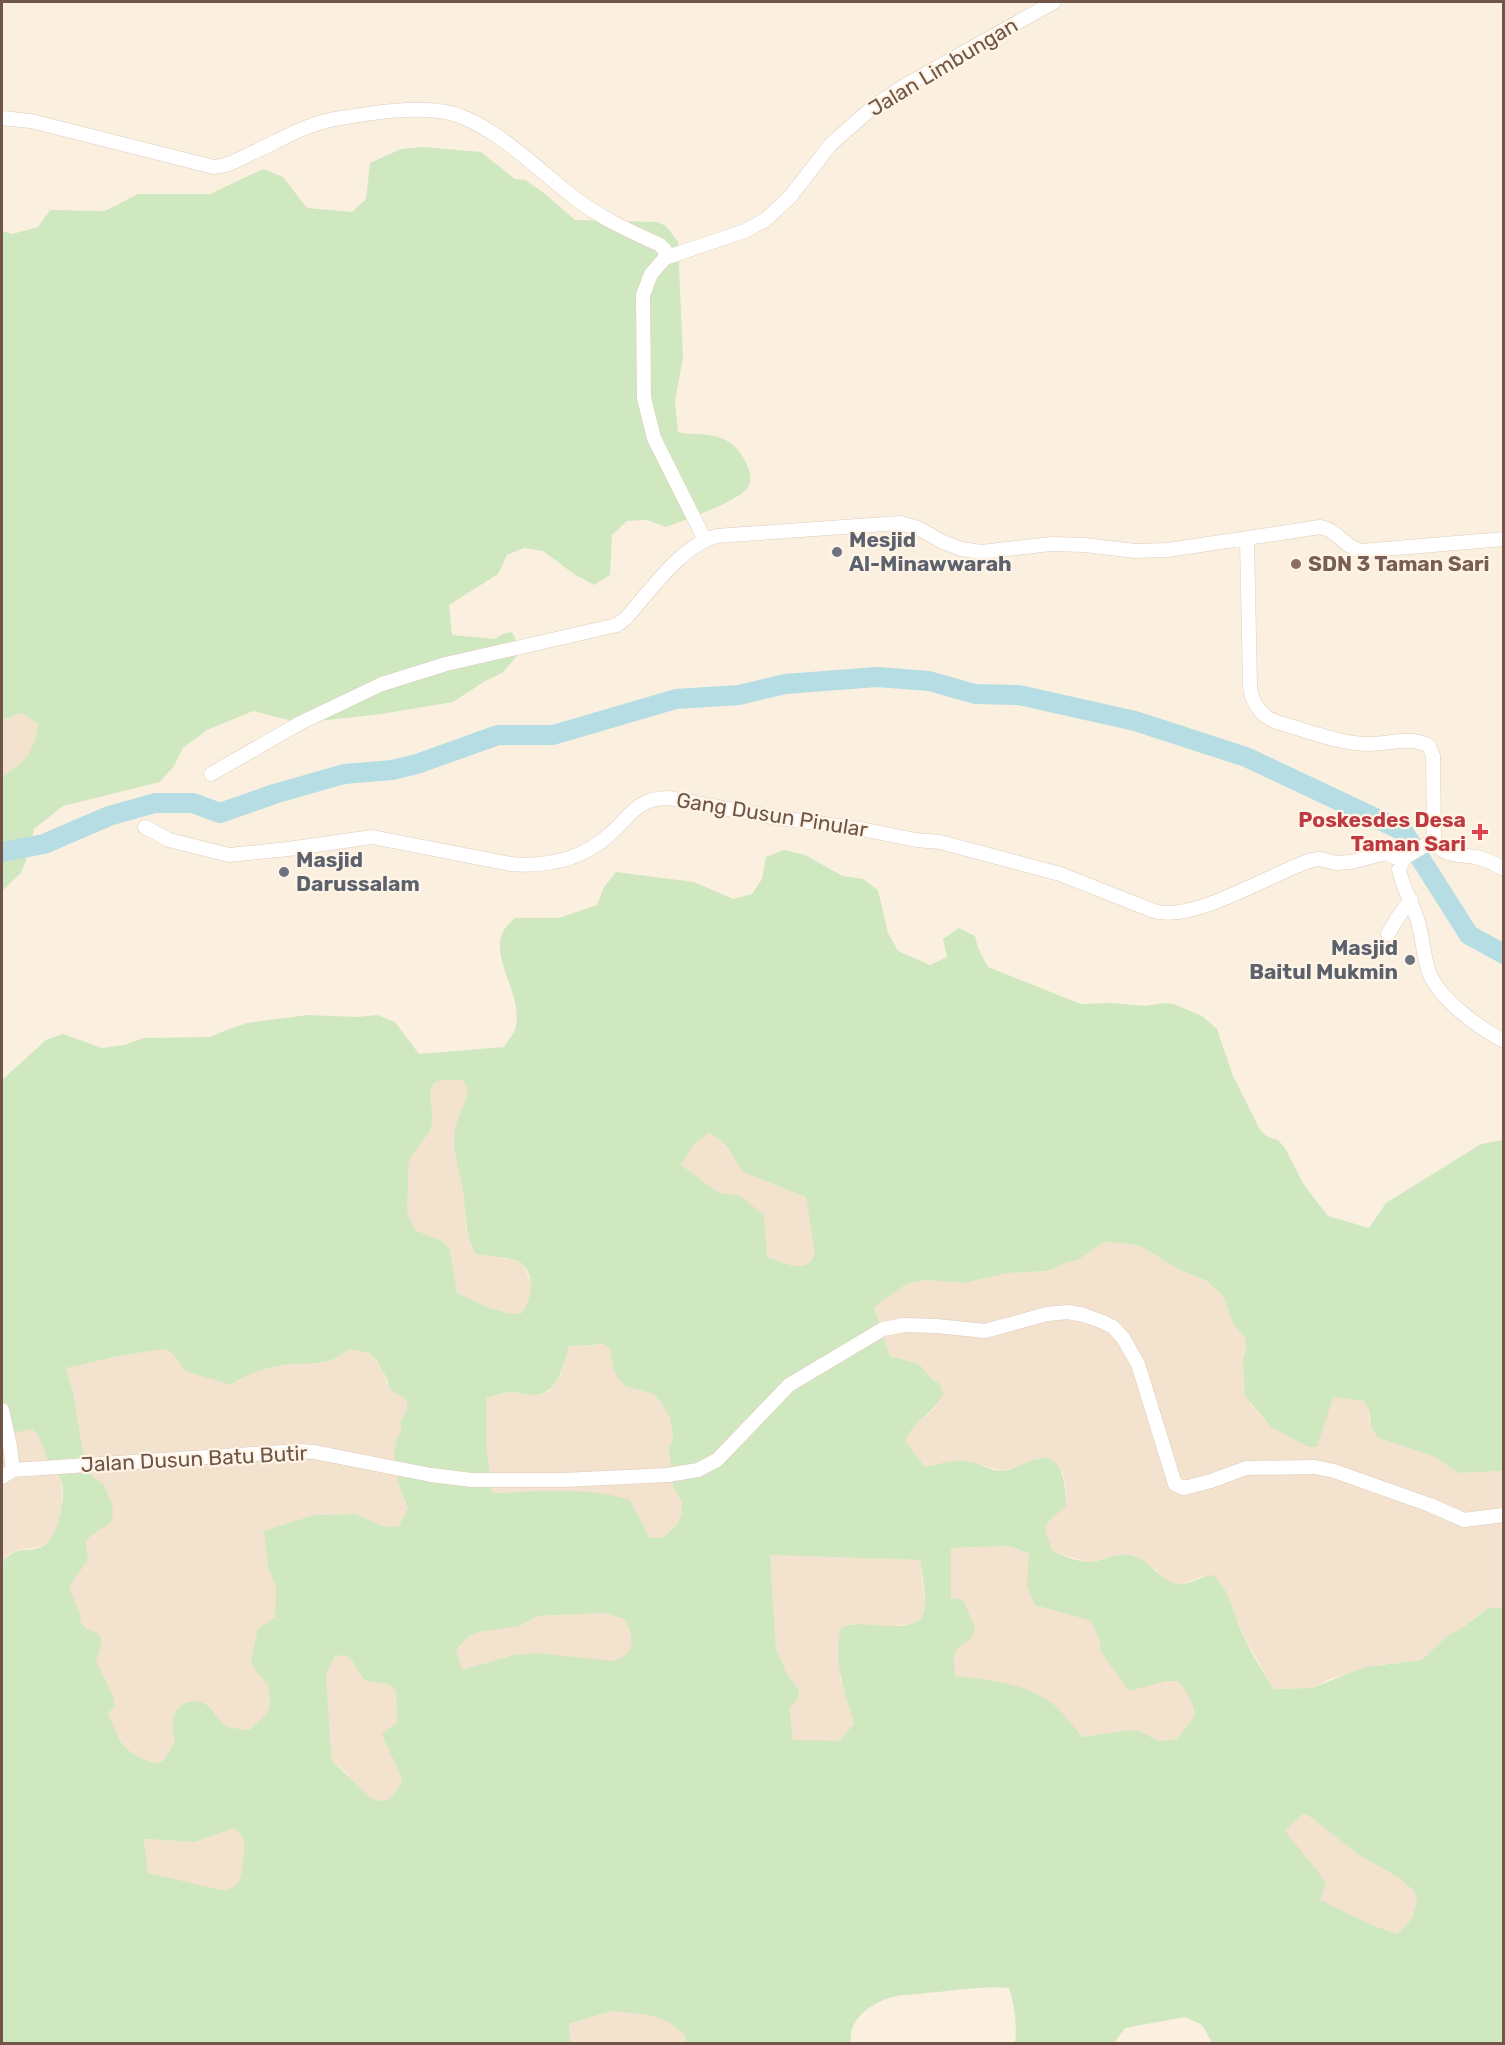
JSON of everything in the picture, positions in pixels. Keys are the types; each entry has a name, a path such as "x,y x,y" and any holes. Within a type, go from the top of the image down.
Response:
{"street":[{"name":"Jalan Limbungan","path":"665,258 745,231 765,220 790,197 807,172 831,144 873,106 904,86 1054,2"},
{"path":"2,118 30,121 214,167 230,163 309,126 330,119 413,110 445,112 485,127 593,211 662,246 665,250 665,258 651,274 643,295 644,398 654,438 705,540"},
{"path":"211,774 300,723 361,693 403,676 617,625 686,552 705,540 724,535 890,523 918,528 952,546 981,552 1051,544 1152,551 1247,540 1320,528 1332,531 1350,548 1361,551 1503,539"},
{"path":"1247,540 1250,686 1254,702 1264,715 1274,721 1337,740 1381,745 1401,740 1429,746 1433,756 1430,843"},
{"name":"Gang Dusun Pinular","path":"146,827 169,840 229,855 372,837 510,864 534,865 557,862 579,854 609,835 629,812 641,804 654,799 669,798 772,817 940,842 1060,874 1154,911 1168,914 1182,913 1209,903 1311,860 1351,862 1386,853 1405,858"},
{"path":"1430,843 1405,858 1399,871 1419,923 1432,978 1455,1006 1503,1041"},
{"path":"1430,843 1446,853 1483,859 1503,869"},
{"path":"1388,934 1398,916 1411,900"},
{"name":"Jalan Dusun Batu Butir","path":"7,1473 298,1451 472,1480 563,1480 668,1475 698,1470 717,1460 789,1385 883,1329 904,1325 985,1331 1047,1314 1068,1312 1103,1322 1113,1327 1123,1338 1138,1364 1175,1484 1184,1488 1246,1468 1315,1467 1334,1471 1430,1505 1464,1520 1503,1515"},
{"path":"2,1410 10,1446 7,1473"}],"shaded area":[{"path":"21,713 38,724 35,744 23,763 2,777 2,720"},
{"path":"442,1080 462,1080 468,1089 467,1100 462,1109 454,1138 465,1201 465,1225 471,1246 476,1253 516,1261 524,1266 532,1285 527,1305 522,1313 512,1315 503,1313 457,1293 450,1249 442,1241 415,1230 407,1212 409,1160 430,1131 433,1120 430,1092 434,1083"},
{"path":"709,1133 726,1147 743,1172 806,1197 816,1252 812,1261 803,1266 793,1266 767,1257 739,1195 719,1193 681,1165 694,1144"},
{"path":"1104,1242 1142,1247 1178,1269 1207,1281 1223,1296 1233,1323 1246,1339 1243,1359 1250,1404 1271,1427 1308,1447 1333,1397 1364,1401 1369,1410 1369,1419 1379,1438 1433,1456 1459,1473 1503,1471 1503,1608 1488,1608 1480,1613 1465,1626 1447,1636 1422,1660 1376,1665 1330,1679 1312,1688 1273,1689 1241,1630 1238,1620 1203,1576 1181,1584 1171,1583 1157,1570 1121,1555 1088,1562 1053,1552 1044,1531 1048,1522 1066,1506 1066,1485 1063,1474 1057,1466 1039,1458 1003,1471 974,1463 934,1464 925,1467 905,1441 909,1431 939,1402 940,1384 932,1379 919,1364 890,1356 874,1306 906,1284 924,1280 965,1283 1007,1273 1048,1271 1067,1262 1078,1260"},
{"path":"602,1343 610,1349 613,1368 625,1386 653,1394 670,1418 673,1438 669,1448 673,1486 682,1502 682,1513 678,1523 663,1537 650,1538 630,1500 575,1491 492,1493 486,1443 486,1398 510,1392 541,1395 550,1391 561,1374 569,1346"},
{"path":"164,1349 173,1353 185,1371 231,1385 257,1370 292,1364 324,1363 342,1355 349,1349 369,1353 382,1369 389,1389 406,1399 409,1408 395,1447 394,1458 403,1499 408,1508 399,1527 385,1527 356,1514 314,1515 264,1531 268,1567 276,1588 275,1617 267,1625 255,1670 268,1685 270,1705 267,1714 249,1730 226,1727 215,1713 173,1731 175,1741 171,1751 157,1764 134,1756 126,1749 115,1731 108,1713 103,1679 96,1661 98,1633 88,1630 81,1623 80,1614 69,1587 88,1560 86,1540 103,1528 112,1504 104,1485 93,1477 83,1451 73,1392 66,1367"},
{"path":"32,1429 39,1435 50,1467 61,1480 62,1506 59,1521 50,1539 42,1546 17,1550 8,1555 2,1563 2,1436"},
{"path":"1009,1546 1029,1555 1035,1605 1091,1621 1100,1643 1101,1652 1167,1681 1177,1681 1184,1688 1190,1696 1195,1716 1177,1739 1158,1741 1140,1731 1130,1730 1082,1737 1055,1706 992,1681 955,1676 954,1658 957,1649 972,1638 951,1598 951,1548"},
{"path":"770,1555 920,1560 925,1606 923,1616 916,1623 894,1626 850,1624 840,1678 854,1724 839,1741 793,1741 790,1706 798,1699 799,1690 787,1674 776,1649"},
{"path":"604,1613 624,1619 630,1629 632,1639 630,1650 623,1659 613,1662 536,1653 513,1655 462,1670 456,1650 469,1636 480,1632 520,1626 537,1616"},
{"path":"335,1655 345,1655 353,1662 366,1681 388,1684 396,1691 397,1722 385,1744 401,1772 402,1783 390,1799 380,1801 371,1799 332,1761 326,1675"},
{"path":"1303,1814 1309,1816 1359,1855 1399,1878 1415,1892 1417,1901 1411,1920 1397,1934 1319,1900 1285,1831"},
{"path":"233,1828 241,1834 246,1843 243,1874 239,1883 231,1889 221,1890 148,1874 144,1839 195,1842"},
{"path":"611,2011 649,2015 667,2021 684,2034 686,2043 571,2043 569,2024"}],"green space":[{"path":"422,147 481,152 515,179 525,180 544,193 575,220 657,222 666,226 678,242 683,357 675,401 678,432 713,436 731,443 748,467 750,477 748,487 734,499 666,527 647,520 627,521 612,535 610,575 594,585 574,574 543,551 524,548 507,555 498,574 449,605 452,635 495,639 502,634 512,632 519,647 516,657 502,673 453,702 381,714 300,723 253,711 207,730 183,748 174,766 160,782 63,806 34,829 21,873 2,891 2,777 28,755 34,743 38,724 21,713 2,720 2,231 12,234 38,227 50,210 105,211 138,194 210,194 263,169 283,177 307,208 352,212 366,199 370,163 401,149"},
{"path":"784,850 805,855 843,876 863,879 878,890 888,933 898,951 930,965 947,957 943,939 959,928 975,936 978,948 988,967 1081,1004 1113,1003 1145,1006 1165,1003 1174,1004 1202,1016 1217,1029 1233,1076 1260,1130 1268,1137 1278,1140 1285,1148 1304,1185 1328,1216 1369,1228 1386,1203 1481,1144 1503,1140 1503,1471 1459,1473 1433,1456 1379,1438 1372,1429 1369,1410 1364,1401 1333,1397 1317,1447 1308,1447 1271,1427 1245,1396 1243,1359 1246,1339 1233,1323 1223,1296 1207,1281 1178,1269 1142,1247 1132,1244 1104,1242 1078,1260 1067,1262 1048,1271 1007,1273 965,1283 924,1280 906,1284 874,1307 890,1356 919,1364 932,1379 940,1384 943,1394 939,1401 913,1428 905,1441 925,1467 963,1461 1002,1471 1037,1459 1046,1458 1053,1461 1062,1473 1066,1506 1048,1522 1045,1531 1053,1552 1075,1560 1089,1562 1119,1555 1130,1555 1176,1584 1213,1575 1227,1594 1248,1645 1273,1689 1312,1688 1365,1667 1422,1660 1447,1636 1465,1626 1488,1608 1503,1608 1503,2043 1212,2043 1202,2025 1185,2017 1125,2028 1114,2043 1015,2043 1015,2015 1009,1988 989,1987 902,1995 874,2004 856,2021 851,2043 686,2043 684,2034 667,2021 649,2015 611,2011 569,2024 571,2043 2,2043 2,1563 13,1553 43,1546 48,1541 60,1516 63,1487 60,1478 51,1468 41,1441 32,1429 2,1436 2,1080 46,1040 63,1034 102,1048 124,1045 144,1038 210,1037 247,1023 308,1015 357,1017 377,1015 395,1022 419,1054 504,1047 514,1032 517,1019 516,1006 504,967 500,943 504,930 515,918 559,918 597,905 604,887 616,872 694,882 733,899 752,894 762,879 766,857","holes":["442,1080 462,1080 468,1089 454,1139 469,1238 476,1254 514,1260 526,1269 531,1283 529,1299 522,1313 498,1311 457,1293 450,1249 442,1241 415,1230 407,1212 409,1160 430,1131 433,1120 430,1092 434,1083","709,1133 726,1146 743,1172 806,1197 815,1252 812,1261 803,1266 793,1266 767,1257 764,1215 739,1195 719,1193 681,1165 694,1144","602,1343 610,1349 613,1368 625,1386 653,1394 670,1418 673,1438 669,1448 673,1486 682,1502 682,1513 678,1523 663,1537 650,1538 630,1500 579,1491 492,1493 486,1443 486,1398 509,1392 541,1394 548,1390 554,1385 562,1370 569,1346","164,1349 173,1354 185,1371 231,1385 260,1370 284,1365 329,1361 349,1349 369,1353 377,1361 387,1379 389,1389 406,1399 408,1408 400,1424 402,1428 394,1453 397,1477 408,1508 399,1526 385,1527 356,1514 314,1515 264,1531 268,1567 276,1588 275,1617 258,1629 251,1660 255,1670 268,1685 270,1705 267,1714 249,1730 226,1727 208,1706 199,1702 185,1703 174,1716 175,1741 165,1759 157,1764 137,1756 120,1740 108,1713 115,1706 113,1696 96,1661 102,1642 98,1633 88,1630 81,1623 80,1614 69,1587 88,1560 86,1540 111,1522 113,1513 112,1504 104,1485 93,1477 83,1451 73,1392 66,1368 119,1356","1009,1546 1029,1554 1027,1587 1035,1605 1091,1621 1100,1643 1101,1652 1129,1691 1167,1681 1177,1681 1189,1697 1195,1716 1177,1739 1158,1741 1140,1731 1130,1730 1082,1737 1054,1705 1032,1692 1007,1684 955,1676 954,1658 957,1649 972,1638 975,1628 963,1600 951,1598 951,1548","770,1555 920,1560 925,1599 924,1612 920,1619 902,1626 858,1624 841,1628 839,1664 854,1724 839,1741 793,1740 790,1707 798,1699 799,1690 787,1674 776,1649","604,1613 624,1619 630,1632 631,1644 626,1654 613,1661 536,1653 513,1655 462,1670 456,1650 469,1636 480,1632 520,1626 537,1616","335,1655 346,1656 366,1681 388,1684 396,1691 397,1722 382,1734 402,1782 390,1799 380,1801 371,1798 332,1761 326,1675","1303,1814 1309,1816 1359,1855 1399,1878 1415,1892 1417,1901 1411,1920 1397,1934 1372,1925 1320,1900 1326,1882 1285,1831","233,1828 243,1839 241,1877 237,1884 228,1889 221,1890 148,1873 144,1839 195,1842"]}],"waterway":[{"path":"2,852 44,844 109,816 155,803 193,803 220,813 274,794 344,774 392,770 417,764 498,735 553,735 676,699 739,695 785,684 877,677 929,681 975,694 1019,695 1135,721 1246,757 1403,831 1469,935 1504,954"}],"place":[{"name":"Mesjid Al-Minawwarah","path":"837,552"},
{"name":"SDN 3 Taman Sari","path":"1296,564"},
{"name":"Poskesdes Desa Taman Sari","path":"1480,832"},
{"name":"Masjid Darussalam","path":"284,872"},
{"name":"Masjid Baitul Mukmin","path":"1410,960"}]}
